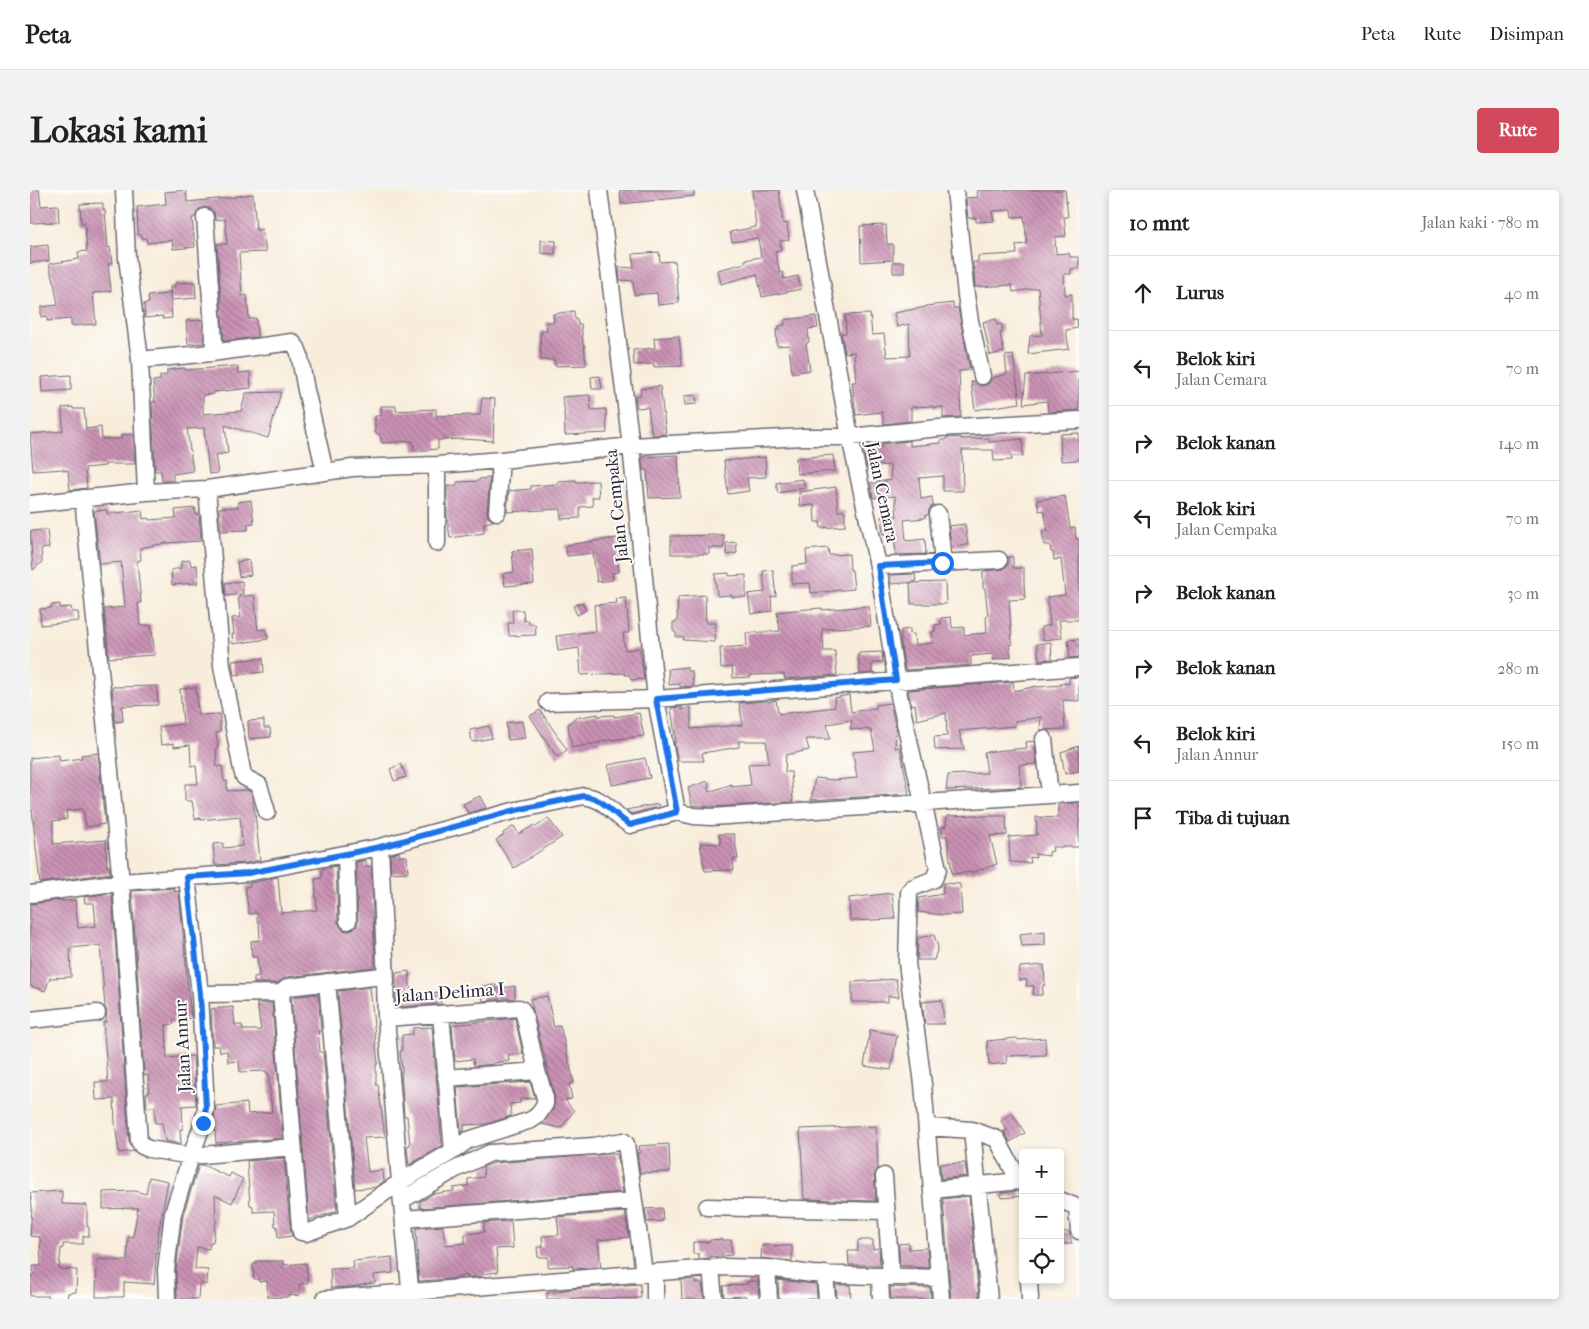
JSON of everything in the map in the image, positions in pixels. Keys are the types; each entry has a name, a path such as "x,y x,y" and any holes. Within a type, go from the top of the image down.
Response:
{"street":[{"path":"124,190 127,258 140,360 146,492"},
{"name":"Jalan Cempaka","path":"600,190 631,446 656,699 679,813"},
{"name":"Jalan Cemara","path":"805,190 850,437 878,566 896,680 938,869 934,879 912,888 909,892 907,963 927,1127"},
{"path":"955,190 967,304 982,376"},
{"path":"204,217 214,341 213,350 210,353"},
{"path":"140,360 292,342 299,353 325,472"},
{"path":"30,504 146,492 207,488 352,468 437,466 631,446 803,437 850,437 939,428 1079,420"},
{"path":"497,512 502,460"},
{"path":"437,466 437,543"},
{"path":"207,488 224,675 244,778 259,785 267,812"},
{"path":"83,498 121,882 139,1141 142,1146 191,1156 293,1147 281,993"},
{"path":"938,514 942,563"},
{"path":"878,566 999,560"},
{"path":"548,702 656,699 1079,667"},
{"path":"1044,739 1050,795"},
{"path":"31,894 121,882 248,873 380,847 516,810 584,796 604,802 630,825 679,813 711,817 1079,793"},
{"path":"380,847 386,1018 411,1296"},
{"path":"346,854 348,921"},
{"name":"Jalan Annur","path":"167,1299 166,1270 173,1213 203,1123 206,1108 200,994 187,877"},
{"path":"200,994 281,993 288,987 382,976 386,982"},
{"path":"327,982 348,1218"},
{"name":"Jalan Delima I","path":"293,1147 301,1232 306,1233 348,1218 400,1182 468,1140 531,1120 537,1116 545,1104 522,1010 519,1008 386,1018"},
{"path":"30,1020 97,1013"},
{"path":"441,1014 453,1151"},
{"path":"446,1078 537,1071"},
{"path":"941,1299 927,1127 972,1130 997,1138 1019,1178"},
{"path":"972,1130 989,1299"},
{"path":"402,1200 454,1170 490,1153 594,1146 623,1141 626,1144 634,1202 656,1299"},
{"path":"881,1299 886,1276 884,1176"},
{"path":"932,1190 1019,1182"},
{"path":"404,1219 634,1202"},
{"path":"1064,1202 1078,1208 1079,1231"},
{"path":"707,1207 886,1211"},
{"path":"326,1299 489,1292 649,1272 711,1268 767,1268 825,1274 938,1278"},
{"path":"711,1268 714,1299"},
{"path":"767,1268 769,1299"},
{"path":"825,1274 827,1299"},
{"path":"1029,1284 1030,1299"}],"building":[{"path":"30,190 39,190 41,206 58,205 59,222 31,223"},
{"path":"186,190 187,202 253,194 256,230 262,229 266,252 239,253 242,296 247,295 249,319 256,318 257,337 224,341 217,244 227,244 225,219 215,220 214,212 209,208 199,209 195,217 192,218 195,247 173,249 172,240 147,243 146,238 138,235 137,207 166,204 165,192"},
{"path":"620,190 694,190 694,196 621,204"},
{"path":"752,190 779,190 783,224 787,223 789,240 780,241 781,250 775,251 780,273 783,272 784,279 798,276 801,289 762,297 757,274 721,284 718,270 745,263 745,260 761,257 758,238 732,242 730,232 756,227"},
{"path":"977,190 1065,190 1068,217 1064,217 1066,236 1055,237 1056,254 1069,253 1070,257 1079,257 1079,268 1071,269 1071,274 1064,274 1065,295 1072,294 1072,319 1077,319 1078,328 1066,330 1069,349 1028,354 1030,336 1042,335 1038,288 1013,292 1012,285 975,287 973,262 978,262 978,256 1017,254 1016,245 1027,244 1024,216 1012,217 1011,210 992,211 994,221 976,222 976,218 968,218 966,198 978,197"},
{"path":"103,203 108,248 110,247 112,263 108,264 111,291 93,293 96,324 71,326 71,319 47,321 47,316 41,317 41,307 58,305 49,264 79,259 78,252 87,251 85,226 84,222 81,223 80,204"},
{"path":"886,225 887,244 893,244 893,260 861,262 860,226"},
{"path":"541,240 556,241 555,254 541,253"},
{"path":"48,245 49,261 30,263 30,247"},
{"path":"659,252 660,262 675,261 679,303 658,305 657,293 634,295 633,281 620,280 619,267 634,268 633,254"},
{"path":"893,262 904,262 904,273 893,273"},
{"path":"195,282 196,298 171,300 170,287 175,287 175,283"},
{"path":"167,292 170,292 172,318 162,319 163,316 145,318 144,304 149,303 148,296 167,294"},
{"path":"953,303 953,308 958,308 970,370 959,371 961,417 943,418 943,407 933,408 933,406 911,407 911,421 884,424 882,412 856,415 852,382 856,382 854,352 845,353 841,333 846,333 845,315 870,314 872,335 884,334 887,357 910,356 909,324 897,327 894,313 926,306"},
{"path":"574,311 578,325 581,324 586,365 555,366 554,360 541,360 540,334 542,334 541,331 547,331 546,322 554,322 553,314"},
{"path":"816,316 818,328 808,329 809,342 806,343 810,370 792,373 789,345 777,346 776,330 779,330 779,326 785,325 784,320"},
{"path":"996,319 997,325 1002,324 1002,333 1000,333 1004,352 990,355 983,322"},
{"path":"202,320 204,343 188,344 186,321"},
{"path":"679,336 682,366 654,367 654,364 634,365 633,350 655,348 654,338"},
{"path":"1013,355 1020,403 975,410 971,382 974,381 984,386 992,378 1007,374 1005,356"},
{"path":"237,366 238,373 250,372 251,388 203,395 203,414 241,411 246,393 281,392 268,438 225,425 228,453 215,455 218,473 209,474 204,428 187,429 193,471 173,474 173,481 162,481 161,471 155,471 152,402 155,402 153,381 160,380 160,376 167,375 167,370"},
{"path":"1079,371 1079,410 1048,412 1047,401 1023,404 1026,376"},
{"path":"71,375 71,390 42,392 41,377"},
{"path":"600,376 602,389 592,389 591,377"},
{"path":"660,386 666,434 652,435 648,407 637,408 635,396 641,395 640,389"},
{"path":"590,395 591,410 606,409 607,433 565,435 565,412 562,397"},
{"path":"696,395 697,404 685,405 684,396"},
{"path":"482,398 495,399 493,441 438,440 438,449 414,451 413,441 382,443 380,435 375,432 375,416 381,416 381,406 396,406 396,411 436,409 436,416 480,415"},
{"path":"73,407 73,409 84,409 86,429 101,427 102,439 121,439 121,435 133,434 135,464 105,464 105,466 85,468 87,488 70,490 68,470 33,471 30,434 63,431 62,408"},
{"path":"1079,433 1079,460 1061,461 1060,434"},
{"path":"961,437 961,439 989,438 989,442 1022,439 1023,456 1011,456 1012,460 994,461 993,450 962,450 963,491 943,491 943,476 919,478 921,499 932,497 933,505 925,518 904,520 906,541 925,539 926,554 896,555 894,533 883,534 881,517 897,516 895,496 873,498 870,483 891,480 890,465 867,467 863,450 897,442 910,441 910,446 941,443 941,440 946,440 946,438"},
{"path":"678,455 680,497 649,498 647,470 643,470 642,457"},
{"path":"833,455 835,471 797,474 796,458"},
{"path":"765,457 766,477 747,478 749,491 728,494 724,461"},
{"path":"490,478 487,512 488,517 493,521 484,523 484,533 450,538 447,516 447,486 457,486 457,482 479,481 479,479"},
{"path":"803,479 805,488 778,493 776,483"},
{"path":"576,480 576,482 598,481 599,497 592,497 593,506 580,507 580,518 561,519 561,509 507,512 509,491 531,489 531,486 558,484 558,481"},
{"path":"836,487 838,511 845,511 845,526 821,528 820,522 815,522 814,505 800,506 799,492"},
{"path":"1065,496 1070,528 1075,527 1076,539 1079,539 1079,620 1059,620 1062,638 1043,640 1041,627 1050,625 1047,597 1065,595 1061,559 1054,560 1050,545 1044,545 1042,531 1048,531 1044,510 1039,511 1037,500"},
{"path":"251,500 254,523 248,524 248,530 221,531 219,508 238,507 238,502"},
{"path":"195,508 196,515 199,514 201,541 166,543 140,548 141,560 137,561 141,603 138,603 140,626 151,625 155,655 109,658 104,609 125,607 121,562 100,564 94,511 107,510 107,514 142,510 143,519 148,518 149,520 176,518 175,510"},
{"path":"965,524 968,545 951,547 949,526"},
{"path":"47,530 49,548 41,549 42,562 33,570 30,531"},
{"path":"724,535 724,548 709,548 709,554 671,554 671,536"},
{"path":"617,538 619,572 612,573 613,580 597,582 593,553 567,556 566,545"},
{"path":"736,542 737,553 727,555 726,543"},
{"path":"828,548 829,555 849,554 854,589 811,593 810,583 792,584 792,566 807,564 806,550"},
{"path":"532,549 534,584 505,586 503,574 514,572 512,551"},
{"path":"1008,557 1013,557 1013,568 1024,568 1025,599 1009,600 1012,644 1009,645 1011,657 993,660 993,654 971,656 971,665 905,670 901,647 901,630 910,629 910,634 914,634 915,645 933,643 932,632 935,631 935,625 941,624 941,618 951,617 952,628 964,627 964,635 987,633 986,616 988,616 985,588 983,588 983,571 1004,569 1008,564"},
{"path":"190,560 191,566 197,565 198,583 172,585 171,570 181,568 181,561"},
{"path":"249,560 251,575 239,577 237,562"},
{"path":"773,570 776,596 771,597 772,611 751,614 748,594 765,592 763,571"},
{"path":"729,573 729,576 746,575 746,597 732,597 732,595 717,596 715,574"},
{"path":"915,574 916,582 891,584 891,575"},
{"path":"242,581 243,594 226,596 225,583"},
{"path":"945,582 946,604 911,604 910,583"},
{"path":"254,595 258,630 266,629 268,639 233,644 232,618 241,617 238,597"},
{"path":"705,595 706,623 716,623 715,642 683,640 684,637 676,637 676,633 673,631 673,622 677,622 678,597"},
{"path":"626,598 629,633 623,633 625,650 640,648 644,679 631,680 630,675 625,675 625,673 581,675 579,648 558,651 556,636 596,631 594,605 617,603 616,599"},
{"path":"582,602 586,610 577,615 573,606"},
{"path":"60,604 60,608 71,607 72,612 78,612 79,621 41,625 40,609 51,608 52,605"},
{"path":"869,606 871,626 822,629 824,651 835,651 837,675 785,679 784,674 751,675 751,677 733,678 732,667 721,668 720,648 747,646 746,633 780,631 777,612"},
{"path":"512,610 523,610 524,621 528,620 529,624 535,624 536,635 509,636 508,623 513,623"},
{"path":"1079,639 1079,657 1070,658 1068,640"},
{"path":"1051,642 1052,659 1039,660 1037,644"},
{"path":"882,652 883,662 872,663 872,673 860,674 858,653"},
{"path":"263,658 264,672 234,675 232,661"},
{"path":"687,667 687,671 692,671 693,686 680,687 680,684 669,685 668,669"},
{"path":"1079,677 1079,701 1063,700 1065,729 1040,730 1041,717 1015,721 1015,726 959,731 964,749 935,750 934,737 947,736 946,713 917,720 915,704 911,705 908,690 1013,682 1014,691 1037,686 1069,684 1069,678"},
{"path":"157,686 158,705 122,706 123,721 115,722 112,687"},
{"path":"196,687 198,715 220,714 220,732 216,733 218,748 216,748 217,767 222,766 224,781 227,781 227,791 246,790 251,792 260,860 215,865 213,844 223,843 223,848 242,846 240,816 195,819 192,801 185,801 185,784 198,784 196,766 191,766 190,745 174,747 174,743 161,745 159,727 183,724 180,689"},
{"path":"849,695 851,712 876,708 876,705 890,703 896,728 895,748 900,747 909,794 811,800 815,778 835,780 857,778 853,752 875,750 871,730 850,729 852,720 827,724 830,739 806,739 809,750 786,755 785,772 791,772 793,802 711,807 692,805 688,788 708,781 709,792 732,784 732,787 751,785 748,764 769,763 766,741 739,741 739,747 702,753 704,761 678,761 671,708 682,707 682,710 691,707 691,729 743,725 739,703 776,700 779,714 835,707 834,698"},
{"path":"540,710 567,750 557,757 530,716"},
{"path":"639,713 644,736 601,741 572,748 568,724 575,718 598,714 598,716 614,715 614,717"},
{"path":"264,720 264,728 270,728 271,737 249,739 248,721"},
{"path":"522,721 525,738 508,740 506,723"},
{"path":"489,726 492,738 472,742 470,730"},
{"path":"1034,741 1037,764 1019,765 1021,787 946,790 948,775 987,773 984,752 1027,748 1026,742"},
{"path":"1079,746 1079,771 1065,774 1061,752"},
{"path":"98,753 105,824 86,827 83,809 66,811 67,819 53,821 53,844 106,840 107,867 109,866 110,873 40,883 32,810 30,810 30,758 59,755 60,761 82,758 81,755"},
{"path":"645,758 650,778 612,785 608,765"},
{"path":"401,764 406,777 394,781 390,769"},
{"path":"480,796 486,808 468,813 463,804"},
{"path":"1079,803 1079,847 1052,847 1053,851 1049,852 1049,856 1035,854 1036,858 1030,857 1031,863 1010,862 1009,837 1037,835 1036,817 1058,818 1058,804"},
{"path":"658,804 659,807 632,814 626,810"},
{"path":"947,816 1006,816 1007,835 990,836 997,864 974,872 952,874 947,836 942,836 942,827 946,826"},
{"path":"548,818 562,837 514,868 496,840 514,826 519,834 534,825 536,827"},
{"path":"719,834 734,834 738,859 733,859 734,870 705,871 700,843 721,844"},
{"path":"399,852 399,856 407,856 408,872 391,873 390,855"},
{"path":"366,860 366,867 371,866 375,967 287,977 277,983 254,983 254,977 259,976 257,957 252,957 251,941 260,940 259,921 257,921 257,913 249,914 245,887 250,886 250,883 278,877 281,913 317,910 315,879 322,878 322,869 336,866 338,922 343,930 349,931 357,926 358,921 356,862"},
{"path":"943,883 960,884 962,914 944,915 918,912 919,898 943,894"},
{"path":"174,888 175,892 179,891 191,1018 173,1020 174,1024 166,1025 167,1058 193,1056 196,1105 182,1106 183,1129 180,1129 181,1144 165,1141 162,1123 155,1123 155,1107 147,1108 146,1093 149,1093 148,1075 144,1075 132,891"},
{"path":"112,893 129,1142 134,1151 119,1153 114,1099 96,1100 95,1082 108,1082 103,1022 106,1022 107,1012 100,945 70,948 71,977 50,978 45,991 30,986 30,904 75,900 78,928 96,926 94,903 85,903 84,897"},
{"path":"892,893 895,919 850,921 849,898"},
{"path":"1045,931 1045,945 1022,946 1020,934"},
{"path":"934,935 938,947 934,960 917,960 918,938"},
{"path":"1044,965 1045,985 1043,985 1042,995 1033,995 1034,986 1026,986 1027,980 1019,980 1020,967"},
{"path":"409,971 411,995 440,992 441,1004 396,1007 396,973"},
{"path":"896,979 899,997 888,996 888,1002 852,1002 852,982"},
{"path":"496,985 496,989 515,986 515,998 483,1001 481,986"},
{"path":"370,987 378,1064 376,1064 376,1085 378,1085 385,1137 364,1138 368,1172 383,1170 384,1181 376,1187 355,1189 338,991"},
{"path":"318,994 321,1031 318,1031 320,1052 323,1052 337,1211 309,1220 291,997"},
{"path":"547,996 554,1027 560,1025 574,1082 569,1084 572,1099 565,1100 574,1111 561,1128 542,1124 553,1110 555,1098 530,999"},
{"path":"942,1000 944,1024 925,1024 922,1002"},
{"path":"257,1003 272,1003 283,1138 216,1143 214,1119 216,1106 247,1103 248,1114 272,1112 268,1073 266,1071 240,1072 239,1061 228,1062 227,1051 220,1052 219,1046 213,1046 211,1009 233,1007 235,1025 242,1025 243,1030 261,1030"},
{"path":"515,1018 523,1054 508,1055 509,1061 494,1064 474,1066 473,1059 455,1061 452,1025"},
{"path":"432,1027 442,1146 409,1165 407,1146 410,1145 407,1116 404,1116 401,1072 400,1051 402,1051 402,1035 413,1034 413,1028"},
{"path":"870,1030 897,1035 891,1070 864,1066"},
{"path":"1017,1038 1018,1040 1045,1038 1046,1055 1006,1056 1007,1063 989,1065 987,1041"},
{"path":"530,1082 535,1098 520,1099 520,1103 510,1104 511,1116 486,1124 464,1125 464,1131 461,1132 457,1087"},
{"path":"1012,1113 1025,1133 1010,1142 1004,1132 1007,1130 1001,1121"},
{"path":"876,1126 878,1168 874,1176 876,1201 804,1199 800,1129"},
{"path":"669,1144 670,1172 640,1173 637,1153 640,1153 639,1146"},
{"path":"617,1154 623,1192 420,1208 420,1201 432,1194 454,1191 453,1188 468,1186 468,1179 484,1177 483,1167 494,1163"},
{"path":"284,1158 292,1236 278,1238 274,1211 253,1212 253,1206 250,1205 247,1161"},
{"path":"965,1163 967,1176 941,1179 940,1164"},
{"path":"199,1165 229,1177 231,1173 243,1179 232,1203 215,1195 216,1221 213,1242 210,1242 209,1249 197,1247 195,1269 208,1270 207,1284 199,1284 198,1299 177,1299 176,1270 183,1215"},
{"path":"149,1177 168,1181 158,1234 154,1284 124,1282 124,1297 96,1297 97,1259 127,1261 128,1237 133,1237 138,1208 103,1209 103,1192 135,1191 146,1194"},
{"path":"62,1191 62,1204 87,1205 89,1236 83,1236 83,1244 63,1244 63,1248 61,1248 59,1269 77,1270 76,1292 68,1293 67,1299 48,1299 48,1296 30,1296 30,1276 33,1276 33,1266 41,1266 40,1237 30,1236 32,1207 30,1193"},
{"path":"1017,1191 1019,1192 1019,1196 1002,1198 1001,1193"},
{"path":"969,1196 979,1299 951,1299 943,1199"},
{"path":"662,1208 663,1221 647,1222 645,1209"},
{"path":"625,1212 629,1237 598,1240 601,1267 573,1269 573,1266 548,1267 548,1257 538,1257 537,1247 543,1247 542,1236 559,1235 557,1217"},
{"path":"511,1221 513,1248 496,1249 498,1272 468,1278 467,1275 451,1279 419,1281 416,1228 443,1226 445,1245 465,1243 465,1234 484,1232 484,1223"},
{"path":"1064,1232 1069,1232 1072,1244 1064,1244"},
{"path":"710,1240 731,1240 732,1255 699,1259 699,1254 693,1254 693,1242 710,1242"},
{"path":"858,1240 873,1240 873,1249 879,1248 880,1265 849,1265 848,1251 858,1251"},
{"path":"909,1243 909,1249 927,1248 928,1268 900,1266 899,1244"},
{"path":"762,1245 792,1246 792,1261 761,1258"},
{"path":"392,1257 393,1273 374,1275 375,1283 331,1288 330,1269 354,1268 353,1261"},
{"path":"256,1261 284,1261 284,1265 306,1263 308,1283 299,1284 300,1295 268,1298 267,1281 259,1282 259,1279 254,1279 253,1264 256,1264"},
{"path":"695,1279 695,1283 702,1283 704,1299 682,1299 681,1280"},
{"path":"778,1280 816,1284 817,1299 779,1299"},
{"path":"748,1281 758,1281 759,1299 746,1299 746,1296 724,1297 723,1286 748,1284"},
{"path":"640,1284 641,1298 547,1299 547,1293 570,1289"},
{"path":"836,1285 850,1285 851,1299 837,1299"},
{"path":"890,1287 930,1288 931,1299 891,1299"}],"route":[{"path":"203,1123 206,1108 200,994 187,877 248,873 346,854 380,847 516,810 584,796 604,802 628,825 632,826 677,812 675,810 656,699 896,680 878,566 942,563"}]}
